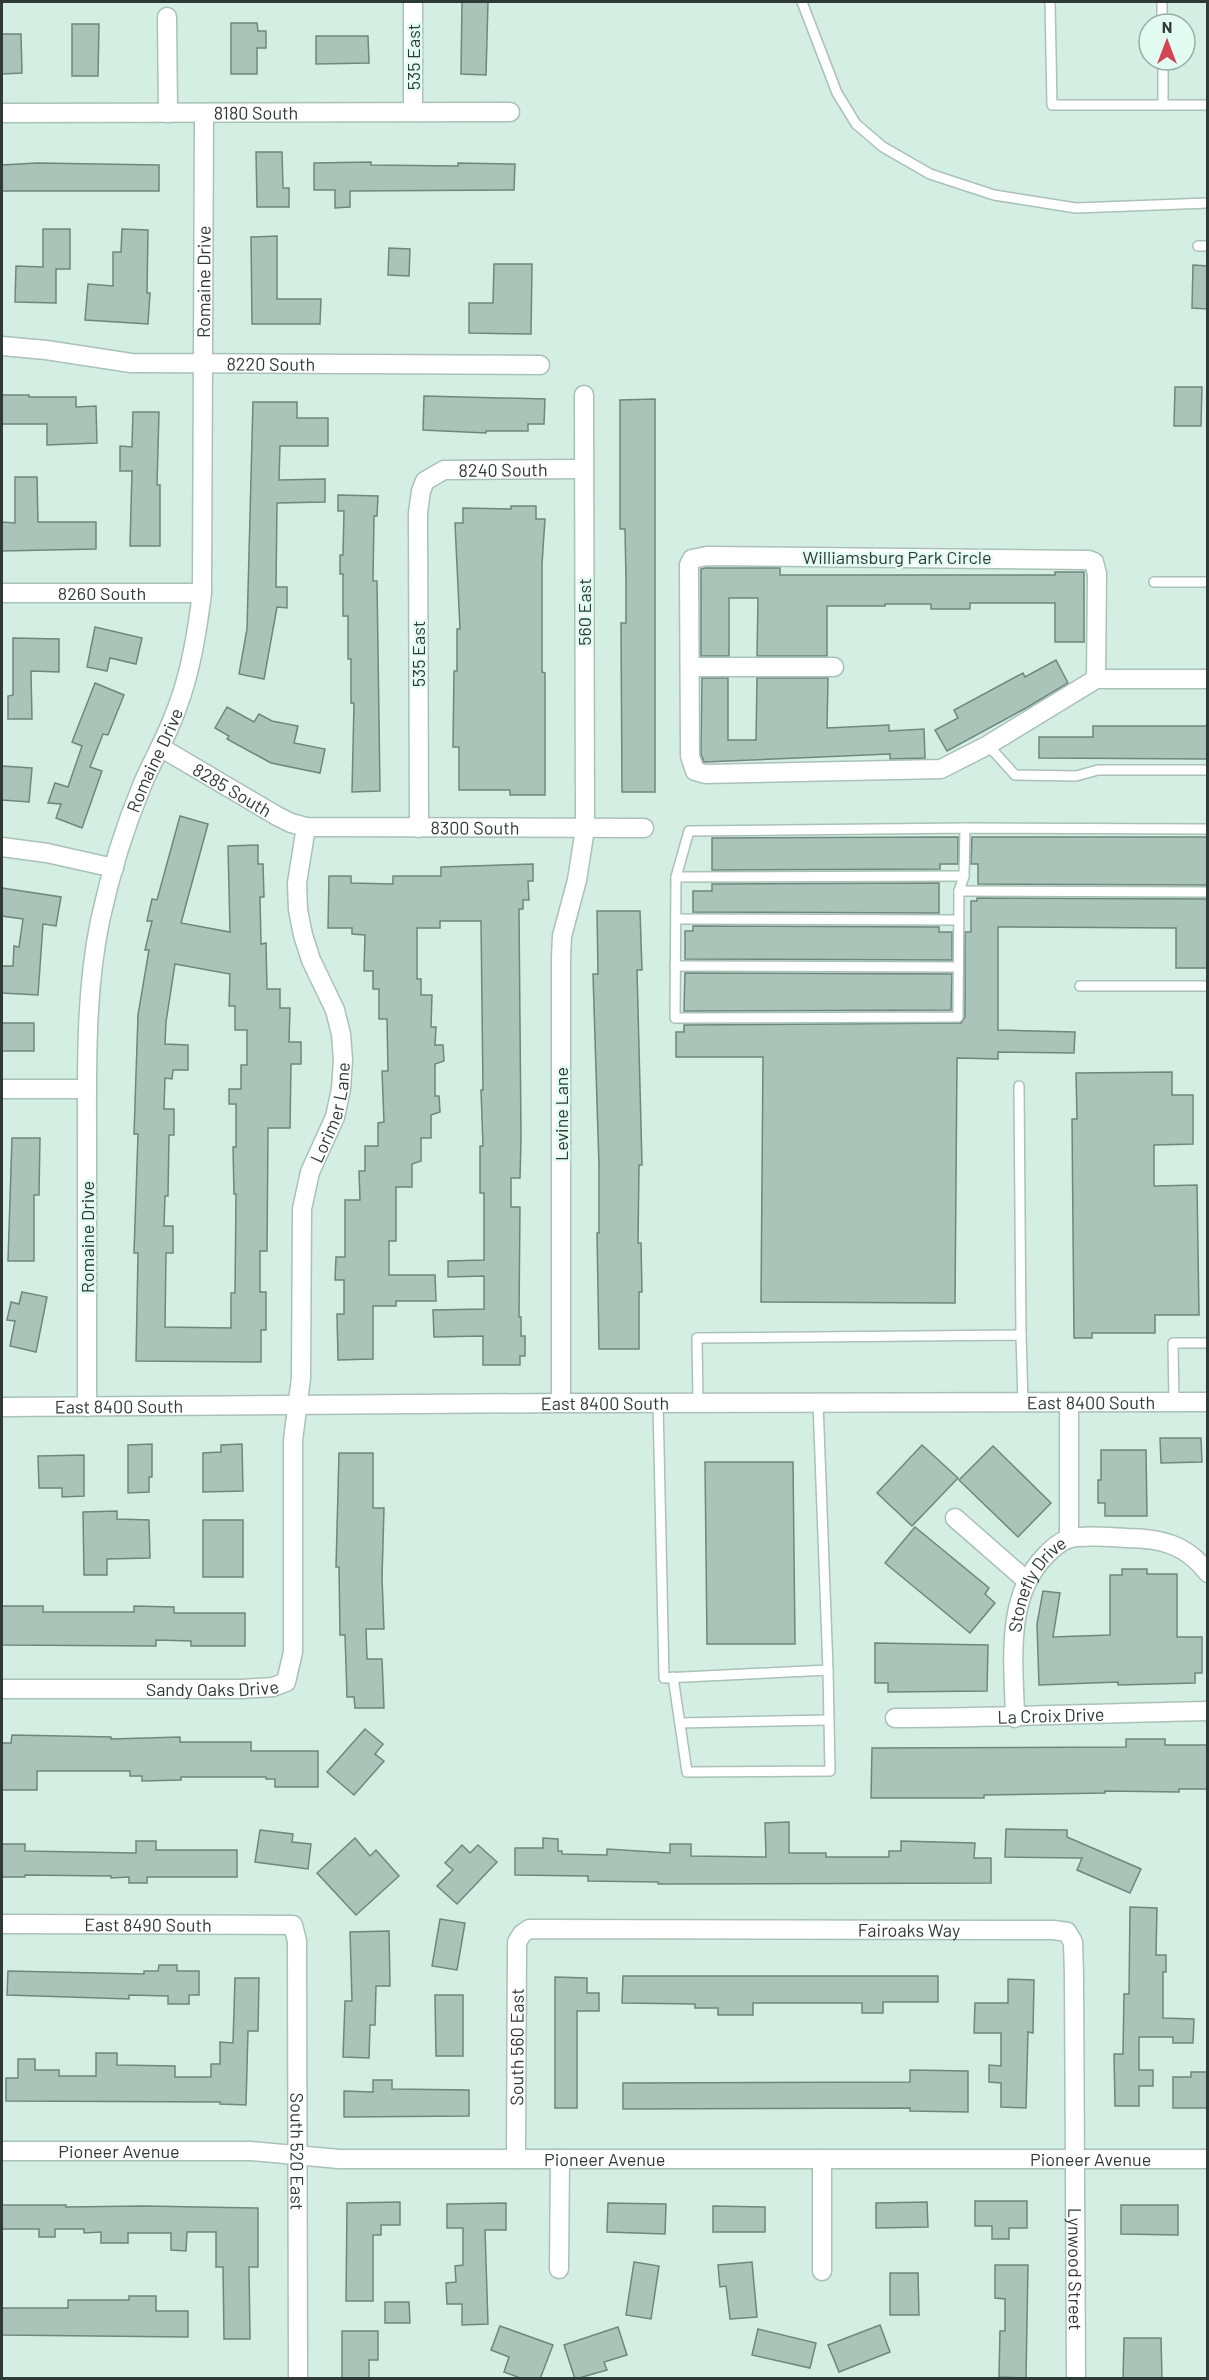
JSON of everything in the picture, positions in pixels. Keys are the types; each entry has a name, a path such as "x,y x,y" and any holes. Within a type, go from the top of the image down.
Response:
{"street":[{"name":"535 East","path":"412,2 413,112"},
{"path":"167,17 168,113"},
{"name":"8180 South","path":"2,113 510,112"},
{"name":"Romaine Drive","path":"87,1407 87,1089 92,978 100,922 114,868 143,784 177,710 189,672 202,593 204,113"},
{"name":"8220 South","path":"2,346 131,363 540,365"},
{"name":"560 East","path":"584,395 585,829"},
{"name":"8240 South","path":"425,481 444,470 455,469 584,469"},
{"name":"535 East","path":"419,828 418,513 425,481"},
{"name":"Williamsburg Park Circle","path":"699,557 1083,559 1094,562 1097,574 1096,679 988,745 941,769 705,774 695,771 690,756 688,572 692,559 699,557"},
{"name":"8260 South","path":"2,593 202,593"},
{"path":"690,667 834,667"},
{"path":"1096,679 1208,679"},
{"name":"8285 South","path":"160,747 277,816 306,827"},
{"name":"8300 South","path":"306,827 644,828"},
{"name":"Lorimer Lane","path":"298,1404 302,1378 302,1209 310,1172 334,1117 341,1089 343,1060 341,1034 334,1010 311,960 298,910 297,883 306,827"},
{"name":"Levine Lane","path":"561,1403 561,958 562,936 577,880 585,829"},
{"path":"2,847 47,853 114,868"},
{"path":"2,1089 87,1089"},
{"name":"East 8400 South","path":"2,1407 698,1402 1208,1402"},
{"path":"1069,1402 1069,1538"},
{"name":"Sandy Oaks Drive","path":"2,1689 242,1689 273,1687 286,1682 293,1652 293,1440 298,1404"},
{"path":"955,1518 1027,1581"},
{"name":"Stonefly Drive","path":"1015,1718 1015,1620 1027,1581 1040,1561 1054,1546 1069,1538 1154,1538 1172,1544 1190,1555 1208,1574"},
{"name":"La Croix Drive","path":"895,1719 1015,1718 1208,1711"},
{"name":"East 8490 South","path":"2,1924 293,1925"},
{"name":"South 520 East","path":"293,1925 297,1941 298,2379"},
{"name":"Fairoaks Way","path":"522,1934 529,1929 1054,1930 1067,1932 1073,1942 1075,2159"},
{"name":"South 560 East","path":"516,2159 517,1942 522,1934"},
{"name":"Pioneer Avenue","path":"2,2151 251,2151 339,2159 1208,2159"},
{"path":"559,2269 560,2159"},
{"path":"822,2159 822,2271"},
{"name":"Lynwood Street","path":"1075,2159 1076,2379"}],"lane":[{"path":"802,2 837,93 856,124 883,147 930,174 994,195 1076,208 1208,203"},
{"path":"1050,2 1052,105 1208,105"},
{"path":"1163,72 1163,105"},
{"path":"1154,582 1208,582"},
{"path":"988,745 1015,775 1076,776 1098,770 1208,770"},
{"path":"965,828 964,876 959,891 958,1017 675,1018 676,877 690,831 965,828 1208,829"},
{"path":"676,877 964,876"},
{"path":"959,891 1208,892"},
{"path":"676,919 958,920"},
{"path":"675,966 958,967"},
{"path":"1080,986 1208,986"},
{"path":"1019,1086 1023,1402"},
{"path":"698,1402 697,1338 1021,1335"},
{"path":"1174,1402 1173,1343 1208,1343"},
{"path":"673,1677 687,1772 830,1771 818,1402"},
{"path":"658,1403 664,1678 828,1670"},
{"path":"680,1723 829,1720"}],"building":[{"path":"462,2 488,2 486,75 461,74"},
{"path":"231,23 257,23 258,31 266,31 266,48 257,48 257,74 231,74"},
{"path":"72,24 99,24 98,76 72,76"},
{"path":"2,34 21,34 22,73 2,74"},
{"path":"316,36 368,36 369,63 316,64"},
{"path":"256,152 282,152 283,188 289,188 289,207 257,207"},
{"path":"371,162 371,165 515,164 514,190 350,191 350,207 335,208 335,190 314,190 314,163"},
{"path":"37,163 159,165 159,191 2,191 2,165"},
{"path":"43,229 70,229 70,269 56,269 56,303 15,302 16,266 43,267"},
{"path":"122,229 148,230 147,293 150,293 148,324 85,320 88,284 113,286 113,252 121,252"},
{"path":"277,236 277,299 321,299 320,324 252,324 251,237"},
{"path":"389,248 410,249 409,276 388,275"},
{"path":"494,264 532,264 531,334 469,333 469,303 493,303"},
{"path":"1193,265 1208,266 1208,309 1192,308"},
{"path":"1175,387 1202,387 1201,426 1174,426"},
{"path":"2,395 76,397 76,407 96,406 97,443 47,445 47,424 2,424"},
{"path":"424,396 545,399 544,424 528,424 528,431 486,431 486,433 423,430"},
{"path":"655,399 655,792 622,792 621,623 626,623 626,580 625,529 620,529 620,400"},
{"path":"253,402 297,402 297,418 328,418 328,446 280,446 279,480 325,479 325,502 277,503 276,587 287,587 287,608 277,607 264,679 239,674 247,629"},
{"path":"133,412 159,412 157,485 160,485 160,546 130,546 132,471 120,471 120,446 132,447"},
{"path":"15,477 37,477 38,522 96,522 96,549 2,551 2,522 15,523"},
{"path":"338,495 378,496 377,516 374,516 373,581 377,581 380,791 352,792 354,703 351,703 348,616 343,616 343,574 340,574 344,511 338,511"},
{"path":"511,506 536,506 536,519 545,519 542,564 542,672 545,673 545,795 510,795 510,790 459,790 459,747 453,747 454,671 457,671 457,629 460,629 455,523 463,523 463,508 511,509"},
{"path":"780,568 780,575 1055,575 1055,572 1084,572 1084,642 1055,642 1055,603 970,603 970,609 931,609 931,604 827,606 827,656 757,656 758,598 729,598 729,656 701,656 701,569"},
{"path":"95,627 142,638 136,664 110,658 107,671 87,667"},
{"path":"13,638 59,639 59,672 31,671 32,719 8,719 8,696 13,695"},
{"path":"1056,660 1068,683 947,751 935,730 958,718 954,710 1023,673 1025,677"},
{"path":"702,678 728,678 728,740 756,740 757,678 828,678 827,728 889,725 889,731 924,729 925,758 890,759 890,754 704,762 701,754"},
{"path":"95,683 124,695 108,735 103,734 90,767 102,771 82,828 56,818 61,804 48,803 55,783 68,787 82,746 72,742"},
{"path":"227,707 254,722 259,714 272,721 298,726 294,743 325,749 320,773 271,763 227,739 229,736 215,728"},
{"path":"1093,726 1208,726 1208,759 1039,758 1039,737 1093,737"},
{"path":"2,766 32,768 29,802 2,800"},
{"path":"180,816 208,824 181,923 230,932 228,846 258,845 258,864 263,864 264,897 260,897 261,944 266,943 267,989 280,989 280,1008 290,1008 289,1042 301,1042 301,1064 291,1064 290,1128 268,1128 267,1251 260,1251 260,1292 266,1292 266,1330 261,1330 261,1362 136,1361 138,1253 134,1253 138,1134 134,1134 138,1015 149,950 145,950 152,921 147,921 152,899 157,900","holes":["175,964 230,974 229,1006 235,1006 235,1030 247,1030 247,1065 241,1065 241,1089 229,1089 229,1104 236,1104 236,1147 233,1147 234,1194 236,1194 235,1293 231,1293 231,1328 165,1327 166,1253 173,1253 173,1226 164,1226 165,1196 168,1196 169,1135 174,1135 174,1109 164,1109 165,1078 172,1079 173,1070 188,1070 188,1045 165,1044"]},
{"path":"958,837 958,864 940,864 940,869 712,870 712,838"},
{"path":"972,837 1208,837 1208,885 978,884 978,864 971,864"},
{"path":"533,864 533,881 528,881 529,900 523,900 523,909 519,909 520,1178 511,1178 511,1207 520,1207 519,1317 521,1317 521,1336 525,1336 525,1356 520,1356 520,1365 483,1365 483,1336 434,1337 433,1310 484,1309 484,1276 448,1277 448,1261 484,1260 484,1193 480,1193 480,1146 483,1146 481,921 440,921 440,928 417,928 417,979 421,979 421,995 432,995 431,1027 436,1027 435,1045 443,1045 444,1061 435,1064 435,1096 439,1096 440,1112 431,1115 431,1138 421,1138 421,1161 412,1164 412,1187 396,1187 396,1241 389,1241 389,1275 435,1275 436,1301 396,1301 396,1306 373,1306 373,1359 338,1360 337,1314 344,1314 344,1280 335,1280 336,1257 345,1257 345,1200 360,1200 359,1171 365,1171 365,1146 378,1146 378,1123 384,1122 382,1071 388,1071 387,1019 379,1019 379,989 373,989 373,971 364,971 365,935 352,934 352,928 328,928 329,876 351,876 351,883 393,884 393,876 441,876 441,867"},
{"path":"939,883 939,913 693,912 693,891 712,891 712,884"},
{"path":"2,888 61,897 56,926 43,924 38,995 2,993 2,966 13,966 14,946 19,947 23,919 2,916"},
{"path":"977,898 1208,899 1208,968 1176,968 1176,928 998,927 998,1030 1075,1032 1074,1053 998,1052 998,1059 957,1058 955,1303 761,1302 763,1057 676,1057 676,1032 684,1032 684,1025 961,1023 965,1017 965,932 971,932 971,901 977,901"},
{"path":"597,911 640,911 642,970 637,970 642,1165 639,1165 638,1243 641,1243 642,1292 639,1292 639,1349 599,1349 597,1233 599,1233 599,1166 593,974 598,974"},
{"path":"693,926 939,927 939,932 952,932 952,960 685,959 685,931 693,931"},
{"path":"685,973 952,974 951,1010 684,1011"},
{"path":"2,1023 34,1023 34,1051 2,1051"},
{"path":"1172,1072 1172,1095 1193,1095 1193,1144 1154,1145 1154,1186 1197,1185 1199,1315 1155,1315 1155,1333 1092,1333 1092,1338 1074,1338 1072,1119 1077,1119 1076,1073"},
{"path":"12,1138 40,1138 39,1195 34,1195 34,1261 8,1261"},
{"path":"22,1292 47,1297 36,1352 10,1346 15,1321 7,1320 11,1302 19,1304"},
{"path":"1160,1438 1201,1438 1202,1462 1161,1463"},
{"path":"152,1444 152,1477 149,1477 149,1492 128,1493 128,1445"},
{"path":"242,1444 243,1491 203,1492 203,1453 221,1452 221,1445"},
{"path":"922,1445 958,1478 912,1526 877,1493"},
{"path":"993,1446 1051,1503 1018,1537 959,1480"},
{"path":"1101,1450 1146,1450 1147,1516 1105,1516 1105,1503 1098,1503"},
{"path":"339,1453 373,1453 373,1508 384,1508 382,1578 384,1629 366,1629 367,1659 382,1659 384,1708 355,1708 354,1697 347,1697 345,1635 340,1635 339,1567 336,1567"},
{"path":"84,1455 84,1496 62,1497 62,1488 39,1488 38,1456"},
{"path":"705,1462 793,1462 795,1644 707,1644"},
{"path":"117,1511 117,1519 149,1520 150,1558 107,1559 107,1575 84,1575 83,1512"},
{"path":"203,1520 243,1520 243,1577 203,1577"},
{"path":"915,1527 989,1588 985,1594 995,1603 970,1633 885,1563"},
{"path":"1122,1569 1147,1569 1147,1574 1177,1574 1177,1637 1202,1637 1202,1673 1195,1673 1195,1683 1118,1685 1118,1682 1039,1685 1037,1624 1043,1591 1060,1593 1053,1637 1110,1635 1110,1575 1122,1575"},
{"path":"2,1606 43,1606 43,1612 134,1612 134,1606 174,1607 174,1613 245,1613 245,1646 191,1646 191,1641 156,1640 156,1646 2,1645"},
{"path":"875,1643 988,1645 987,1691 888,1692 888,1683 875,1683"},
{"path":"365,1729 383,1744 375,1754 384,1761 354,1795 327,1772"},
{"path":"12,1735 111,1737 111,1739 180,1737 180,1742 251,1742 251,1751 318,1751 318,1787 275,1787 275,1779 266,1779 266,1777 181,1777 181,1780 142,1781 142,1776 130,1776 130,1771 37,1771 37,1790 2,1790 2,1743 11,1743"},
{"path":"1126,1739 1165,1739 1165,1745 1208,1745 1208,1789 1179,1789 1179,1792 1105,1791 1105,1793 984,1795 984,1798 871,1798 872,1748 1126,1747"},
{"path":"789,1822 789,1853 826,1853 826,1857 889,1857 889,1851 901,1851 901,1841 975,1843 974,1858 991,1858 991,1883 658,1884 658,1882 588,1881 588,1876 515,1875 515,1848 543,1848 543,1838 558,1839 558,1851 562,1851 562,1854 607,1855 607,1849 670,1853 670,1844 691,1844 691,1856 766,1857 765,1823"},
{"path":"1006,1829 1067,1830 1067,1837 1141,1869 1130,1893 1077,1870 1082,1858 1005,1857"},
{"path":"260,1830 293,1834 292,1842 311,1844 308,1869 255,1862"},
{"path":"355,1838 370,1856 376,1850 399,1876 356,1915 317,1873"},
{"path":"136,1841 156,1841 156,1850 237,1850 237,1877 147,1877 147,1883 129,1883 129,1877 111,1878 111,1876 2,1877 2,1844 25,1844 25,1851 136,1853"},
{"path":"462,1845 470,1853 478,1845 497,1862 457,1904 437,1886 453,1870 445,1863"},
{"path":"1130,1907 1157,1908 1156,1955 1166,1955 1166,1972 1163,1972 1163,2018 1194,2019 1193,2043 1173,2043 1173,2037 1139,2037 1139,2070 1153,2070 1153,2086 1139,2086 1139,2106 1115,2106 1114,2054 1123,2054 1124,1994 1129,1994"},
{"path":"440,1919 465,1923 457,1970 432,1966"},
{"path":"389,1931 390,1986 376,1986 375,2025 370,2025 369,2058 343,2057 345,2001 352,2001 350,1932"},
{"path":"159,1965 177,1965 177,1971 199,1971 199,1995 189,1995 189,2004 168,2004 168,1996 129,1995 129,1999 7,1995 8,1971 144,1974 144,1971 158,1971"},
{"path":"623,1976 938,1976 938,2002 883,2002 883,2013 862,2013 862,2003 753,2003 753,2015 718,2015 718,2008 695,2008 695,2004 622,2003"},
{"path":"555,1977 587,1978 587,1993 599,1993 599,2011 577,2011 577,2108 555,2108"},
{"path":"235,1978 259,1978 258,2031 248,2031 246,2105 220,2104 220,2102 6,2101 6,2078 18,2078 18,2059 35,2059 35,2070 59,2070 59,2076 96,2076 96,2053 117,2053 117,2065 175,2066 175,2077 211,2077 211,2064 220,2064 220,2042 233,2043"},
{"path":"1008,1979 1034,1980 1033,2033 1028,2032 1026,2108 1001,2107 1001,2083 989,2082 989,2065 1001,2066 1001,2033 974,2033 975,2003 1008,2003"},
{"path":"435,1995 463,1995 463,2056 436,2056"},
{"path":"910,2070 968,2071 968,2112 910,2111 910,2108 623,2109 623,2083 910,2082"},
{"path":"1191,2072 1208,2072 1208,2108 1173,2108 1173,2077 1191,2077"},
{"path":"373,2080 392,2080 392,2089 469,2090 469,2116 344,2117 344,2091 373,2092"},
{"path":"975,2201 1027,2201 1027,2228 1009,2228 1009,2239 992,2239 992,2226 975,2226"},
{"path":"400,2202 400,2225 381,2225 381,2235 373,2235 373,2301 346,2301 347,2203"},
{"path":"927,2202 928,2227 876,2228 876,2203"},
{"path":"506,2203 506,2230 485,2230 488,2324 462,2325 462,2304 447,2304 446,2283 456,2282 455,2266 463,2265 463,2228 447,2228 447,2204"},
{"path":"608,2203 666,2204 665,2234 607,2232"},
{"path":"2,2205 258,2208 258,2267 249,2267 250,2339 224,2339 223,2267 216,2267 216,2232 187,2232 186,2251 171,2250 171,2233 128,2233 128,2243 101,2243 101,2232 84,2233 84,2229 55,2229 55,2237 39,2237 39,2229 2,2229"},
{"path":"1121,2205 1178,2205 1178,2235 1121,2234"},
{"path":"713,2206 765,2207 765,2232 713,2232"},
{"path":"634,2262 659,2266 651,2319 626,2315"},
{"path":"752,2262 757,2317 730,2319 726,2286 720,2287 718,2265"},
{"path":"995,2265 1028,2265 1026,2378 999,2377 1000,2331 1005,2331 1005,2299 995,2298"},
{"path":"890,2273 918,2273 919,2315 890,2315"},
{"path":"129,2296 156,2296 156,2311 188,2311 188,2337 2,2335 2,2308 68,2308 68,2300 129,2300"},
{"path":"385,2302 409,2302 410,2323 385,2323"},
{"path":"880,2325 890,2352 839,2372 828,2345"},
{"path":"500,2326 553,2345 540,2379 523,2379 504,2372 509,2357 491,2350"},
{"path":"618,2327 627,2355 604,2362 607,2370 575,2379 564,2345"},
{"path":"758,2329 816,2343 810,2368 752,2355"},
{"path":"342,2331 378,2331 378,2360 369,2360 369,2379 342,2379"},
{"path":"1124,2338 1161,2338 1162,2379 1123,2379"}]}
